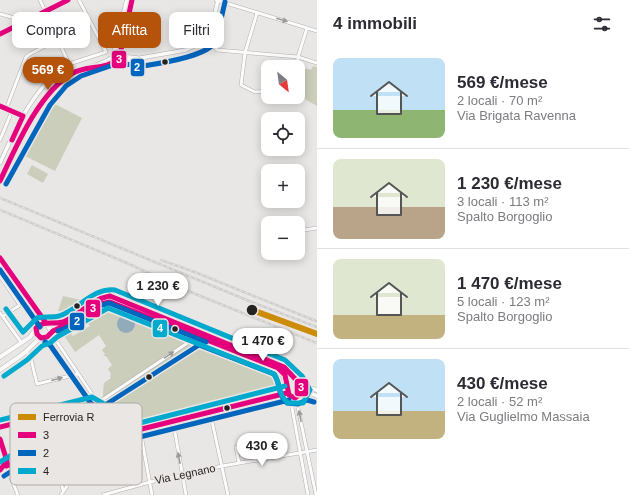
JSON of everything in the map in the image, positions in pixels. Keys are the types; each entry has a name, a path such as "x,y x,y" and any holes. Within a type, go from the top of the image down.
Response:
{"main road":[{"path":"111,61 114,55 127,0"},
{"path":"129,12 132,0"},
{"path":"0,179 50,92 64,78 86,68 111,61 120,56 121,48"},
{"path":"0,258 47,324 50,335"},
{"path":"21,289 38,319 38,336 41,338"},
{"path":"0,357 21,342 40,324 64,321 101,298 110,296 260,355 286,368 303,389 300,395"},
{"path":"0,370 41,338 50,335 100,304 108,301 210,340 280,369 286,378 289,395 300,395 307,392 317,396"},
{"path":"287,385 293,381 317,390"}],"street":[{"path":"40,0 44,12 68,0"},
{"path":"0,163 24,116 44,84 56,72 69,64 105,53 79,0"},
{"path":"215,12 217,0 317,31"},
{"path":"258,13 245,53 241,85 254,92 261,92"},
{"path":"0,14 12,17"},
{"path":"0,34 12,28"},
{"path":"298,60 307,28"},
{"path":"6,109 26,57 42,48"},
{"path":"61,48 69,64"},
{"path":"122,48 123,53 129,57"},
{"path":"111,61 141,58 189,50 193,48"},
{"path":"216,48 217,50 298,57 317,63"},
{"path":"120,56 141,58"},
{"path":"0,106 24,116"},
{"path":"0,140 12,111"},
{"path":"305,230 317,228"},
{"path":"1,279 20,305 1,315 21,342"},
{"path":"191,329 204,326 255,346 260,355 252,357"},
{"path":"50,335 55,339 94,397 98,401 102,400"},
{"path":"100,403 102,400 196,338 210,340"},
{"path":"26,351 31,359 37,384 78,374"},
{"path":"142,429 289,395 308,495"},
{"path":"300,395 297,403 316,495"},
{"path":"91,403 93,402 94,397"},
{"path":"210,412 228,495"},
{"path":"173,421 186,495"},
{"path":"0,426 10,423"},
{"path":"0,439 7,461 3,468 10,481"},
{"path":"142,440 152,495"},
{"path":"236,448 239,463"},
{"name":"Via Legnano","path":"142,484 222,466 317,450"},
{"path":"4,454 10,460"},
{"path":"12,485 18,495"},
{"path":"62,485 63,490"},
{"name":"Via Legnano","path":"103,495 139,485"},
{"path":"61,495 67,486"}],"green space":[{"path":"313,66 317,67 317,106 305,99 305,68 311,70"},
{"path":"53,103 82,118 55,171 25,156"},
{"path":"32,165 48,174 43,183 27,174"},
{"path":"63,296 86,301 71,312 58,311"},
{"path":"109,307 279,374 284,379 283,387 277,391 142,424 142,403 103,403 104,383 111,378 111,374 108,369 112,365 106,356 103,356 105,354 102,350 106,346 99,335 75,352 63,334 70,333 73,336 80,332 78,329 81,327 83,330 90,326 87,322 91,319 87,314 99,308"}],"water":[{"path":"126,315 132,318 135,324 132,330 126,333 120,330 117,324 120,318"}],"railway":[{"path":"0,198 254,303 317,327"},
{"path":"0,210 127,263 183,289 317,343"},
{"path":"161,260 316,321"}],"rail line":[{"name":"R","path":"252,310 317,334"}],"transit line":[{"name":"3","path":"0,34 68,0"},
{"name":"3","path":"0,181 13,152 30,121 50,93 73,73 84,69 108,65 119,59 132,0"},
{"name":"2","path":"133,68 191,56 211,47 216,41 225,2"},
{"name":"2","path":"6,184 50,105 66,86 81,76 116,64 141,65"},
{"name":"3","path":"0,106 23,116 12,140"},
{"name":"3","path":"0,258 46,323"},
{"name":"2","path":"0,270 40,327"},
{"name":"4","path":"4,376 27,360 42,346 50,343 57,337 108,308 274,374 281,393 288,403 303,403 310,390 302,376 285,360 115,290 99,292 73,309 59,316 37,318 23,332 6,309"},
{"name":"3","path":"110,296 284,367 301,385 302,393 295,398 289,395 285,375 278,368 110,302 100,304 70,323 53,331 47,337 41,338 37,334 36,328 42,324 63,322 97,300 110,296"},
{"name":"2","path":"58,331 65,329 95,308 109,303 206,342"},
{"name":"2","path":"45,342 50,345 91,403"},
{"name":"2","path":"108,403 199,345 274,374 278,381 280,393 287,403 298,404 307,400 314,402"},
{"name":"4","path":"142,422 285,386"},
{"name":"3","path":"142,429 287,393"},
{"name":"4","path":"68,403 92,397 102,403"},
{"name":"2","path":"142,436 289,400"},
{"name":"4","path":"0,420 10,418"},
{"name":"3","path":"0,427 10,424"},
{"name":"3","path":"0,439 7,461 0,470"},
{"name":"4","path":"0,462 10,456"},
{"name":"3","path":"6,466 10,465"},
{"name":"2","path":"4,476 10,472"}]}
